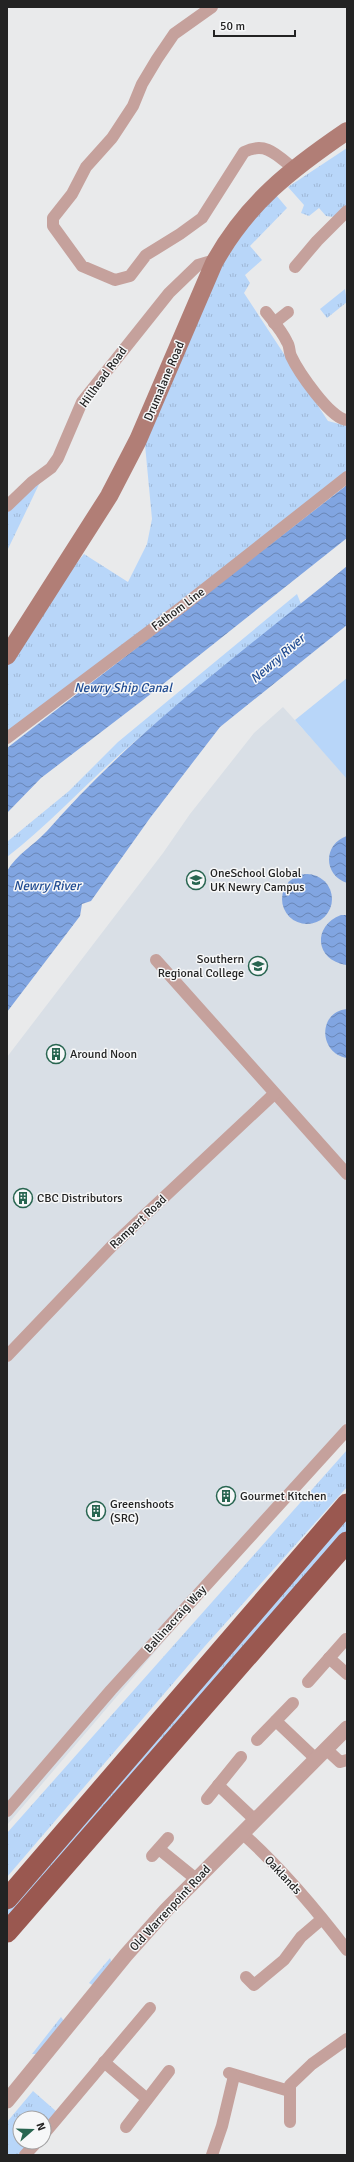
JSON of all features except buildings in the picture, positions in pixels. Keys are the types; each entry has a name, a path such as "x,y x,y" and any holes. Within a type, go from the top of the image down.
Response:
{"highway":[{"path":"7,1899 347,1504"},
{"path":"7,1932 347,1542"}],"main road":[{"name":"Drumalane Road","path":"7,656 109,496 138,440 214,263 224,245 248,213 294,169 347,131"}],"street":[{"path":"212,7 174,34 150,71 133,106 112,138 86,167 72,194 53,218 53,226 82,266 115,280 130,276 146,255 180,234 202,218 244,152 261,147 275,153 294,169"},
{"path":"296,267 317,241 347,211"},
{"name":"Hillhead Road","path":"7,506 32,482 51,468 58,458 82,402 169,293 198,266 208,262 214,263"},
{"path":"266,312 288,342 290,354 296,366 310,386 336,415 347,420"},
{"path":"274,323 288,312"},
{"name":"Fathom Line","path":"7,738 183,606 347,477"},
{"path":"156,960 347,1174"},
{"name":"Rampart Road","path":"7,1356 112,1246 274,1094"},
{"name":"Ballinacraig Way","path":"7,1811 111,1690 347,1430"},
{"path":"308,1682 346,1639"},
{"path":"330,1658 347,1674"},
{"path":"257,1740 293,1703"},
{"path":"276,1721 321,1754 340,1762 347,1760"},
{"name":"Old Warrenpoint Road","path":"7,2101 126,1955 196,1879 347,1728"},
{"path":"207,1799 241,1757"},
{"path":"218,1785 255,1820"},
{"name":"Oaklands","path":"242,1833 271,1860 322,1919 343,1936 347,1950"},
{"path":"168,1838 155,1852 196,1879"},
{"path":"246,1977 254,1985 284,1960 301,1937 322,1919"},
{"path":"52,2124 150,2008"},
{"path":"212,2155 222,2126 231,2074 286,2090 312,2064 346,2041"},
{"path":"104,2062 147,2099"},
{"path":"126,2127 169,2071"},
{"path":"290,2087 290,2122"}],"shaded area":[{"path":"283,707 347,778 347,1427 7,1825 7,1057 163,853 190,814 254,733"}],"green space":[{"path":"347,148 347,206 334,217 326,216 319,208 309,216 301,213 304,205 288,187"},
{"path":"276,195 287,208 250,246 262,260 245,275 250,283 244,293 328,421 347,426 347,477 7,736 7,661 76,564 84,554 128,582 147,544 152,519 144,434 222,265 260,208"},
{"path":"345,289 347,302 327,318 320,309"},
{"path":"42,478 7,551 7,509"},
{"path":"297,594 301,604 119,755 50,820 7,857 8,841 69,791 118,742"},
{"path":"347,678 347,779 295,720"},
{"path":"347,1450 347,1487 205,1646 7,1877 7,1833"},
{"path":"347,1515 347,1531 7,1924 7,1909"},
{"path":"110,1958 112,1963 94,1986 89,1983"},
{"path":"61,2017 64,2021 37,2054 32,2054"},
{"path":"33,2091 57,2112 52,2117 52,2110 17,2110"},
{"path":"12,2116 12,2150 23,2150 18,2155 7,2155 7,2122"}],"water":[{"name":"Newry Ship Canal","path":"347,485 347,538 143,700 41,778 7,813 7,748"},
{"name":"Newry River","path":"347,566 347,625 220,727 150,818 91,901 82,904 80,916 7,1012 7,871 11,865 47,831 81,794 153,725 191,692"},
{"path":"347,836 347,883 339,879 334,873 330,867 329,860 330,852 334,846 339,840"},
{"path":"307,874 316,876 327,885 332,899 330,908 321,919 307,924 298,922 287,913 282,899 284,890 293,879"},
{"path":"341,915 347,915 346,965 336,962 328,957 323,950 321,942 325,927 332,920"},
{"path":"347,1009 347,1058 338,1055 331,1049 327,1042 325,1033 326,1025 330,1017 337,1012"}],"place":[{"name":"OneSchool Global UK Newry Campus","path":"196,880"},
{"name":"Southern Regional College","path":"258,966"},
{"name":"Around Noon","path":"56,1054"},
{"name":"CBC Distributors","path":"23,1198"},
{"name":"Gourmet Kitchen","path":"226,1496"},
{"name":"Greenshoots (SRC)","path":"96,1511"}]}
